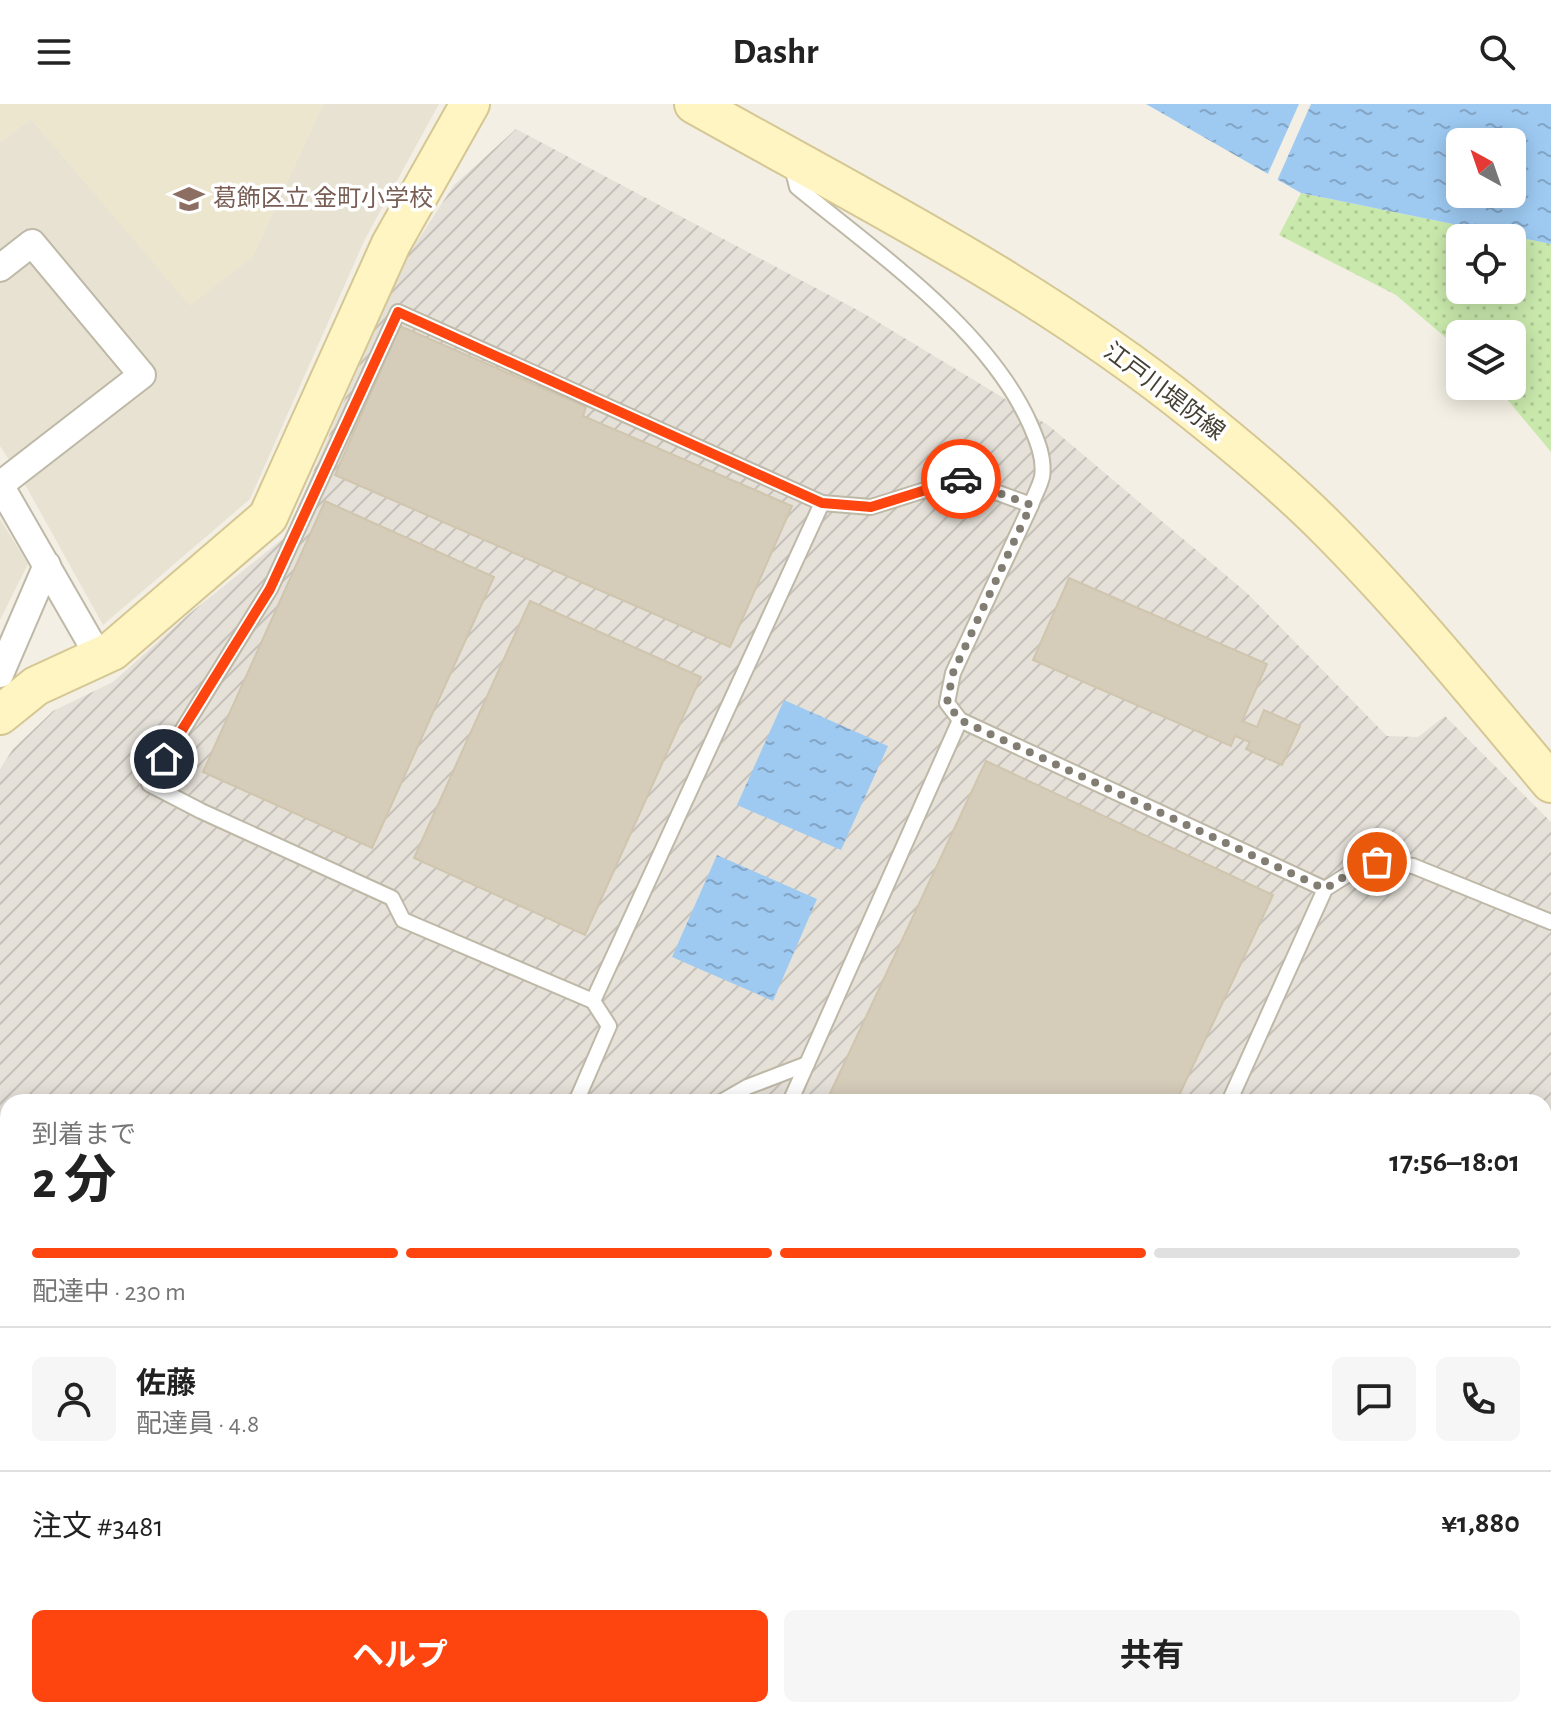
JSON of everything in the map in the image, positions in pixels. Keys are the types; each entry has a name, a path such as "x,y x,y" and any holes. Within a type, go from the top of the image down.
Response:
{"main road":[{"path":"0,715 36,686 112,651 268,517 391,244 470,104"},
{"name":"江戸川堤防線","path":"694,104 927,233 1124,359 1192,409 1323,524 1405,611 1551,783"}],"street":[{"path":"0,268 32,243 142,375 0,485 99,657"},
{"path":"0,674 47,565"}],"lane":[{"path":"790,159 797,187 946,312 991,358 1021,404 1041,454 1042,476 953,673 947,703 960,720 1325,889"},
{"path":"579,1094 609,1026 593,1001 403,920 392,898 149,784 270,589 398,312 822,503 871,507 960,479 1031,505"},
{"path":"593,1001 822,503"},
{"path":"794,1094 960,720"},
{"path":"1233,1094 1325,889 1348,874 1377,862 1403,864 1433,873 1551,922"},
{"path":"735,1094 807,1064"}],"shaded area":[{"name":"葛飾区立 金町小学校","path":"0,104 323,104 253,256 190,306 31,119 0,142"},
{"path":"323,104 439,104 365,239 250,499 103,625 22,479 0,446 0,142 31,119 190,305 253,256"},
{"path":"516,129 863,313 1048,425 1247,593 1387,736 1418,737 1445,716 1551,822 1551,1094 0,1094 0,769 13,749 53,711 113,682 189,614 285,537 405,260 454,185"},
{"path":"0,519 28,564 0,620"}],"green space":[{"path":"1301,193 1453,224 1446,224 1446,304 1526,304 1526,239 1551,244 1551,452 1508,400 1526,400 1526,320 1446,320 1446,338 1396,295 1279,235"}],"water":[{"path":"1146,104 1551,104 1551,244 1526,239 1526,224 1453,224 1301,193"},
{"path":"784,700 888,746 841,850 737,805"},
{"path":"717,855 817,899 773,1001 672,957"}],"pier":[{"path":"1299,104 1311,104 1276,183 1266,178"}],"building":[{"path":"400,326 586,407 583,416 792,506 730,647 335,475"},
{"path":"325,501 494,577 372,848 203,772"},
{"path":"1069,578 1267,664 1242,721 1257,727 1264,710 1300,726 1282,765 1246,749 1250,742 1235,736 1231,746 1033,660"},
{"path":"530,601 701,677 585,935 414,858"},
{"path":"986,761 1273,895 1180,1094 830,1094"}],"way so far":[{"path":"961,479 1031,505 953,673 947,703 960,720 1325,889 1358,868 1377,862"}],"place":[{"name":"葛飾区立 金町小学校","path":"189,199"}],"route":[{"path":"164,759 270,589 398,312 822,503 871,507 961,479"}]}
